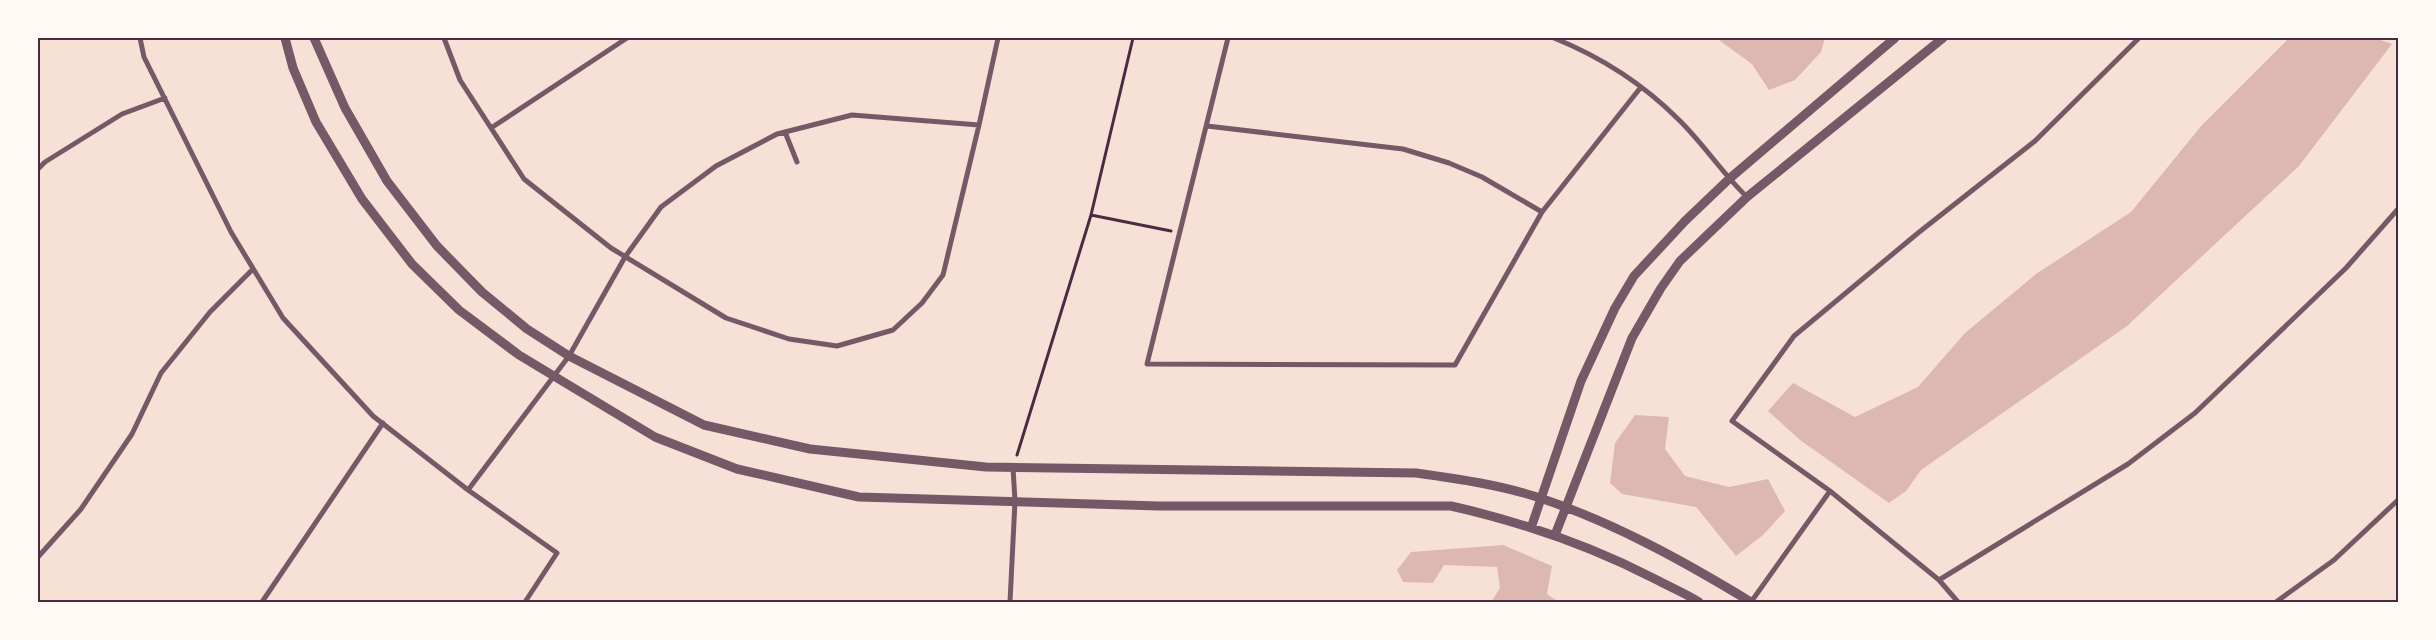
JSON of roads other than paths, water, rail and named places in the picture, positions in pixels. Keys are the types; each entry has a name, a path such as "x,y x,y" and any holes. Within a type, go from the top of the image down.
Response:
{"street":[{"path":"140,38 144,57 232,232 283,318 373,416 468,490 557,553 525,602"},
{"path":"284,38 293,68 316,122 362,199 412,264 459,310 519,355 655,437 736,469 859,497 1168,506 1451,506 1487,514 1555,535 1637,570 1699,602"},
{"path":"314,38 345,108 387,182 437,246 482,292 527,329 569,356 704,425 810,449 1013,468 1416,473 1480,482 1541,498 1566,507 1648,543 1751,602 1830,491"},
{"path":"444,38 460,80 524,179 610,248 726,318 789,339 837,346 893,330 922,303 942,275 980,125 998,38"},
{"path":"491,128 627,38"},
{"path":"1228,38 1147,364 1455,365 1542,212 1642,87"},
{"path":"1554,38 1584,50 1631,78 1642,87 1680,120 1746,197"},
{"path":"1531,528 1581,381 1615,308 1634,276 1686,220 1729,179 1895,38"},
{"path":"1555,535 1632,338 1661,288 1680,261 1746,197 1943,38"},
{"path":"1958,602 1939,580 1830,491 1732,422 1794,336 1918,233 2035,142 2139,38"},
{"path":"38,169 45,162 122,114 164,98"},
{"path":"468,490 569,356 625,257 661,207 716,166 777,134 852,115 980,125"},
{"path":"1207,126 1404,149 1449,163 1482,177 1542,212"},
{"path":"785,132 797,162"},
{"path":"1939,580 2128,464 2195,413 2346,268 2398,208"},
{"path":"38,557 81,510 132,434 161,373 210,312 253,269"},
{"path":"262,602 383,424"},
{"path":"1010,602 1015,502 1013,468"},
{"path":"2276,602 2334,560 2398,500"}]}
